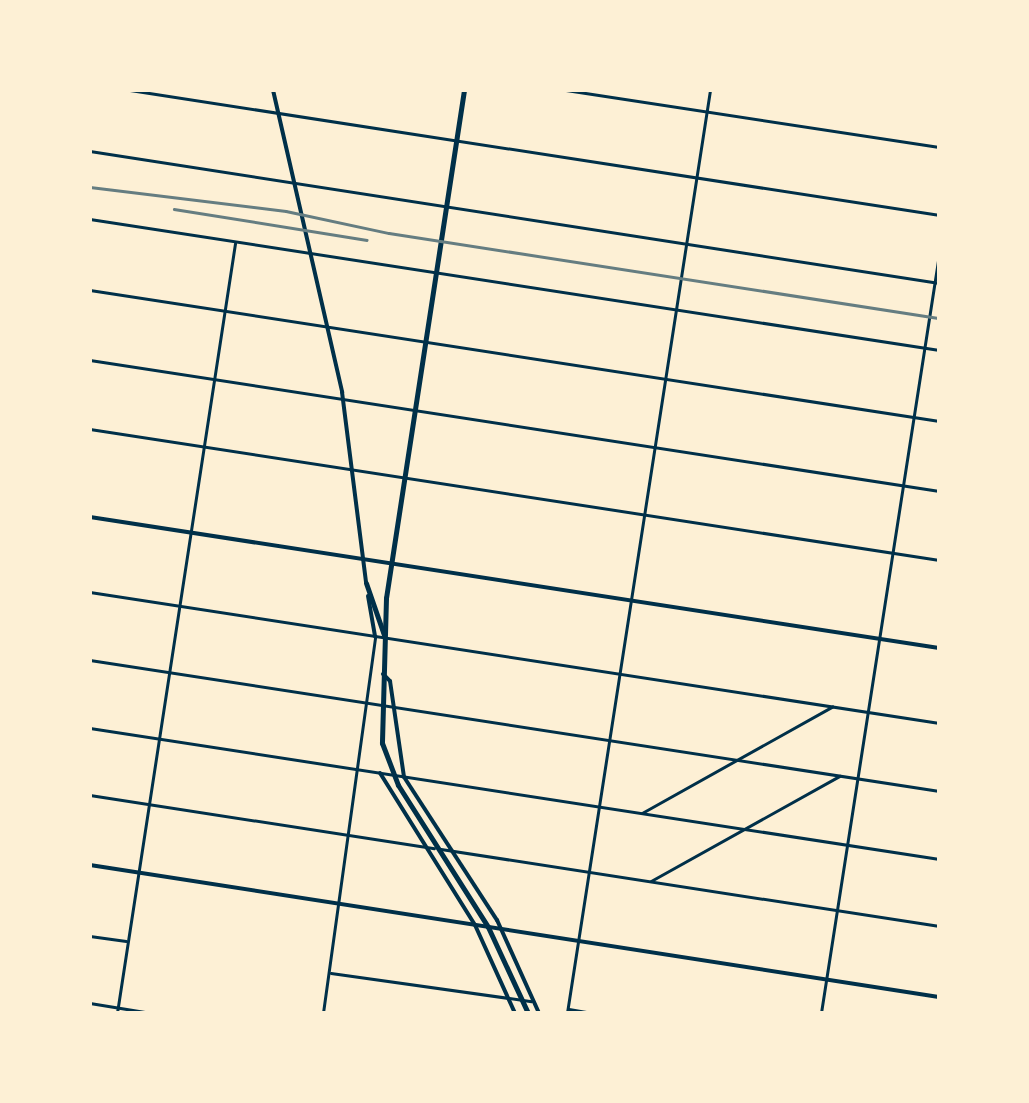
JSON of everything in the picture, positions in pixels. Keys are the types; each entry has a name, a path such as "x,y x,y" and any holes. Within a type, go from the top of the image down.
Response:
{"main road":[{"path":"273,90 343,399 374,636"},
{"path":"464,90 392,563 382,743 392,775 488,927 528,1013"},
{"path":"90,517 939,648"},
{"path":"366,583 385,638"},
{"path":"383,674 390,681 404,777 502,930 539,1013"},
{"path":"380,773 475,925 516,1013"},
{"path":"90,865 939,996"}],"street":[{"path":"130,90 939,215"},
{"path":"566,90 939,147"},
{"path":"592,1013 567,1011 710,90"},
{"path":"90,152 937,282"},
{"path":"90,219 939,350"},
{"path":"117,1010 236,242"},
{"path":"821,1013 939,254"},
{"path":"90,290 939,421"},
{"path":"90,360 939,491"},
{"path":"90,429 939,560"},
{"path":"90,592 939,723"},
{"path":"324,1013 374,636"},
{"path":"90,660 939,791"},
{"path":"642,812 833,707"},
{"path":"90,728 939,858"},
{"path":"649,882 841,775"},
{"path":"90,795 939,926"},
{"path":"90,936 128,942"},
{"path":"330,973 534,1001"},
{"path":"90,1004 152,1013"}],"railway":[{"path":"90,187 286,211 389,233 939,318"},
{"path":"174,209 367,240"}]}
